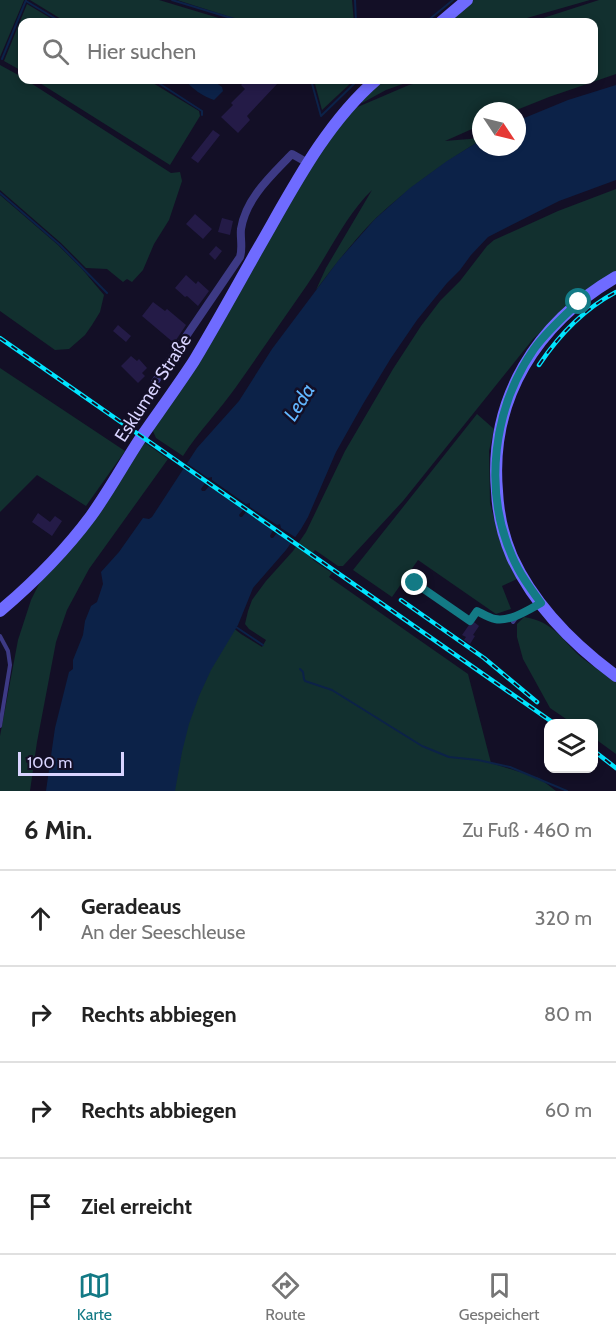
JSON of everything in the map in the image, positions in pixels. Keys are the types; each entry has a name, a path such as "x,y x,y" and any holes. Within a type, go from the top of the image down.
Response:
{"street":[{"path":"446,18 467,0"},
{"name":"Esklumer Straße","path":"0,611 56,557 98,506 194,360 308,163 341,116 371,84"},
{"name":"Esklumer Straße","path":"155,382 240,257 243,221 258,192 292,154 308,163"},
{"path":"616,277 579,302 562,317 535,348 508,398 496,455 497,502 507,543 518,569 557,622 578,644 616,676"}],"lane":[{"path":"415,583 470,621 477,611 497,620 505,619 541,603"},
{"path":"513,622 519,614"},
{"path":"0,636 8,651 10,665 0,726"}],"green space":[{"path":"0,0 24,0 0,57"},
{"path":"30,0 159,0 219,18 59,18"},
{"path":"177,0 352,0 354,18 233,18"},
{"path":"473,0 590,0 527,18 453,18"},
{"path":"599,0 616,0 616,74 598,80 598,18 543,18"},
{"path":"27,4 50,18 21,18"},
{"path":"18,26 18,69 4,61"},
{"path":"0,65 18,75 18,84 32,84 171,173 180,172 182,181 169,220 154,244 143,270 132,282 127,279 123,282 107,269 86,268 0,190"},
{"path":"41,84 155,84 199,111 200,116 170,165"},
{"path":"315,84 350,84 322,110"},
{"path":"378,84 403,84 362,103 361,100"},
{"path":"413,84 587,84 526,106 526,102 472,102 472,129 445,141 472,139 472,146 426,176 376,218 316,290 326,268 372,190 353,212 307,285 236,387 183,456 156,438 152,429 319,154 353,109"},
{"path":"616,189 616,277 576,299 533,339 403,501 343,566 338,566 315,550 311,555 313,560 332,573 329,577 468,674 491,763 539,778 556,791 164,791 168,766 227,623 262,647 266,640 245,624 252,600 306,532 345,451 421,326 494,240 558,211"},
{"path":"0,195 58,245 104,295 100,312 92,325 85,335 69,349 55,350 0,311"},
{"path":"0,368 125,451 86,506 37,475 0,512"},
{"path":"477,414 494,429 489,451 490,503 501,545 517,579 502,586 511,609 496,614 418,560 392,597 353,570"},
{"path":"144,442 168,459 89,569 67,610 56,642 30,791 0,791 0,736 18,640 31,600 42,578"},
{"path":"524,617 542,622 556,632 581,657 616,682 616,754 598,741 598,719 566,719 550,708 523,659 517,637 517,624"}],"water":[{"path":"189,84 218,84 223,91 214,100"},
{"name":"Leda","path":"616,85 616,180 559,201 488,237 417,320 391,358 336,452 301,529 253,588 238,625 211,670 199,696 189,724 175,791 46,791 55,728 69,672 73,669 73,660 83,635 85,621 91,606 97,602 103,584 101,572 119,552 143,518 152,517 197,448 239,401 272,349 338,261 375,219 410,188 472,146 472,156 526,156 526,117 568,100"}],"pier":[{"path":"185,462 208,478 212,477 212,480 246,504 250,503 250,507 277,525 280,524 281,528 298,539 294,545 277,533 271,538 273,530 246,512 240,517 243,510 209,486 202,491 205,483 181,467"}],"building":[{"path":"277,84 247,116 250,120 238,133 221,117 245,89 241,85"},
{"path":"213,130 220,135 198,163 191,158"},
{"path":"195,214 212,229 203,239 186,224"},
{"path":"222,218 233,221 230,235 218,232"},
{"path":"216,246 222,251 215,260 209,254"},
{"path":"186,275 196,284 198,281 209,291 198,306 175,288"},
{"path":"153,302 165,311 167,309 186,325 174,343 142,316"},
{"path":"118,325 131,336 126,342 113,331"},
{"path":"131,356 137,361 139,359 147,368 142,373 145,376 138,383 121,366"},
{"path":"38,513 50,522 55,516 62,521 52,536 32,522"},
{"path":"474,622 479,626 470,644 464,640 466,637 462,635"}],"waterway":[{"path":"19,18 26,0"},
{"path":"172,0 231,18"},
{"path":"355,0 356,18"},
{"path":"431,18 453,0"},
{"path":"26,1 54,18"},
{"path":"2,59 18,20"},
{"path":"160,84 202,111 202,115"},
{"path":"312,84 321,116 354,84"},
{"path":"0,193 60,245 107,293"},
{"path":"236,627 263,645"},
{"path":"300,669 305,681 332,690 422,746 449,757 510,767 567,791"}],"railway":[{"path":"539,365 573,324 593,306 616,292"},
{"path":"0,338 548,719"},
{"path":"401,600 484,658 537,702"},
{"path":"598,754 616,768"}],"route":[{"path":"415,583 470,621 477,611 497,620 505,619 541,603 525,582 507,543 497,502 496,455 508,398 524,365 547,333 579,302"}]}
